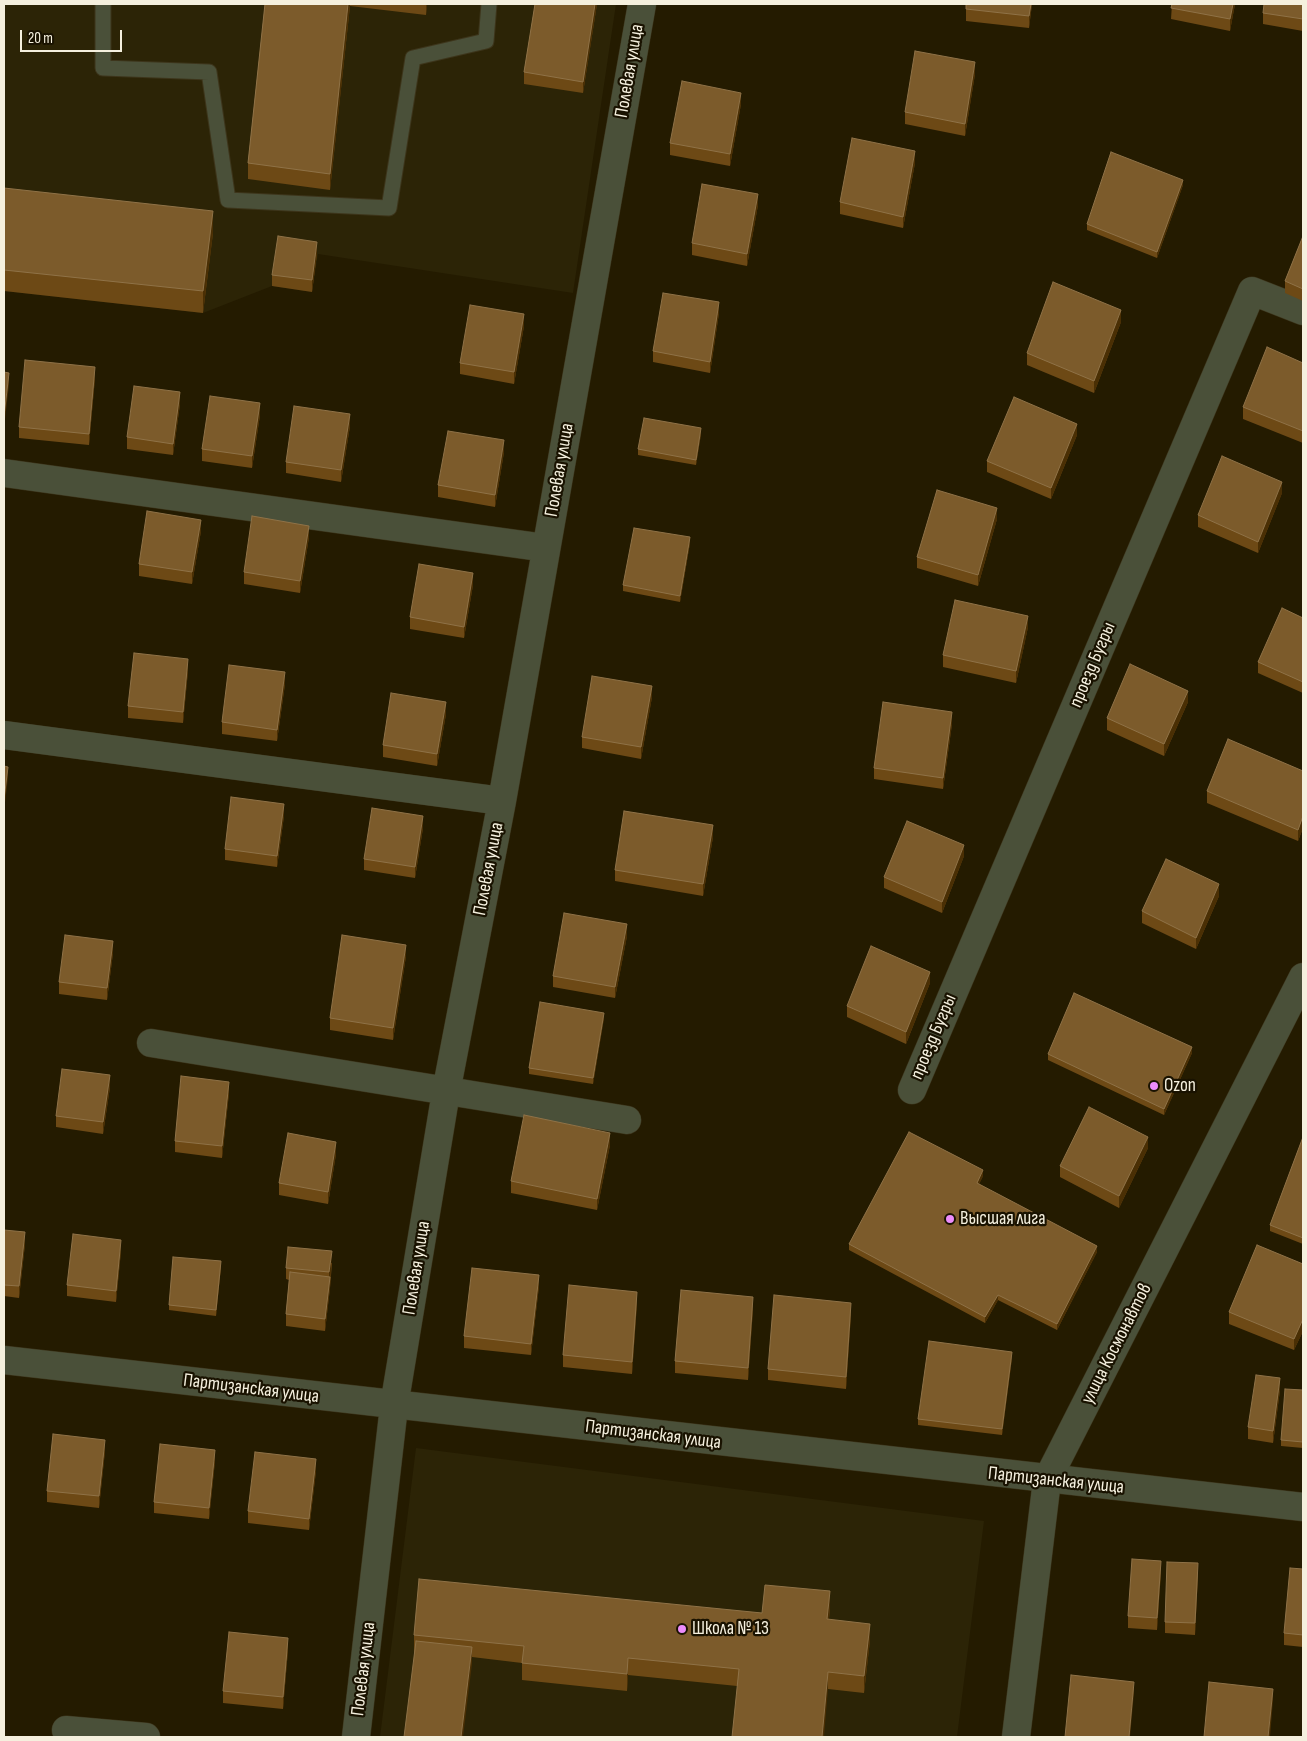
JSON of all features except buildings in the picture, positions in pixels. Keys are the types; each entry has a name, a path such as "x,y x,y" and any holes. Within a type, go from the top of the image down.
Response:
{"street":[{"name":"Полевая улица","path":"356,1737 394,1406 446,1092 502,802 642,4"},
{"name":"проезд Бугры","path":"912,1090 1252,291 1303,311"},
{"path":"4,474 546,548"},
{"path":"4,735 502,802"},
{"name":"улица Космонавтов","path":"1016,1737 1047,1480 1301,989"},
{"path":"151,1043 627,1120"},
{"name":"Партизанская улица","path":"4,1360 1047,1480 1303,1507"},
{"path":"66,1730 146,1737"}],"lane":[{"path":"103,4 103,68 209,72 228,200 389,208 413,58 486,41 489,4"}],"shaded area":[{"path":"4,4 616,4 573,293 318,254 312,292 272,286 203,313 4,291"},
{"name":"Школа № 13","path":"416,1448 984,1521 957,1737 380,1737"}],"place":[{"name":"Ozon","path":"1154,1086"},
{"name":"Высшая лига","path":"950,1219"},
{"name":"Школа № 13","path":"682,1629"}]}
